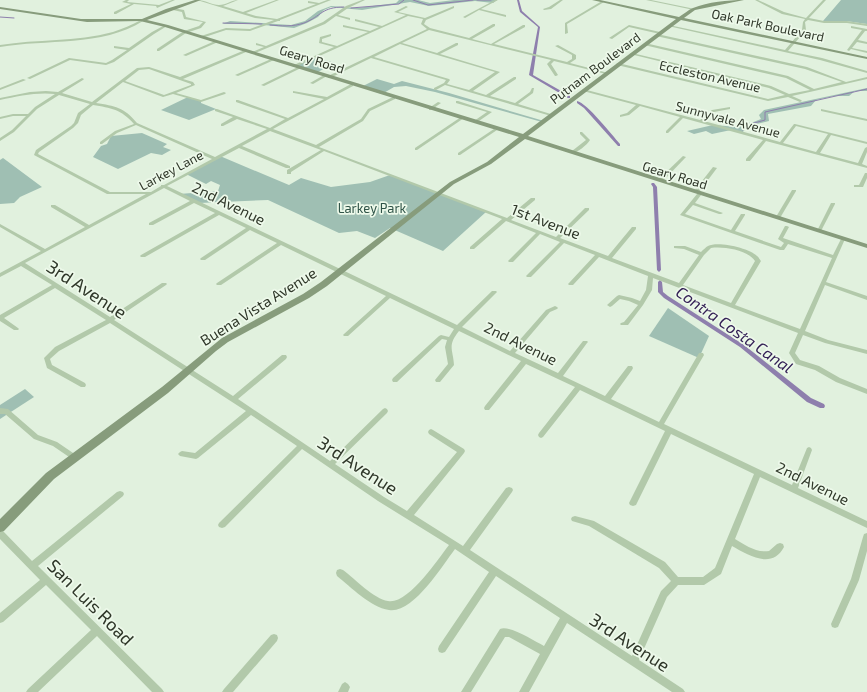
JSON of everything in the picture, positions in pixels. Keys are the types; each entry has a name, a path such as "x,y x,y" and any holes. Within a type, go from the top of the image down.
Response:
{"street":[{"path":"128,0 123,2 160,6"},
{"path":"152,9 174,0"},
{"path":"106,34 199,0 244,13 279,20"},
{"path":"221,6 237,0"},
{"path":"244,13 278,0"},
{"path":"202,37 226,29 250,30 330,0"},
{"path":"351,0 359,2"},
{"path":"252,53 324,23 364,0"},
{"path":"464,17 497,0"},
{"path":"544,9 550,8 562,0"},
{"name":"Oak Park Boulevard","path":"594,0 795,41 867,58"},
{"path":"647,0 694,9 719,3 742,0"},
{"path":"663,3 670,0"},
{"path":"756,0 783,13 807,19 824,22 847,22 867,25"},
{"path":"786,51 804,30 804,22 825,0"},
{"path":"309,2 319,4"},
{"path":"566,33 566,24 604,2"},
{"path":"115,13 133,4"},
{"path":"407,7 395,12 425,19 453,7"},
{"name":"Geary Road","path":"1,8 82,20 139,21 166,26 475,122 843,240 867,246"},
{"path":"158,50 186,32 200,27 205,22 185,18 183,11 174,9"},
{"path":"290,9 299,12"},
{"name":"Putnam Boulevard","path":"523,138 606,73 694,9"},
{"path":"480,10 505,16"},
{"path":"336,15 349,19"},
{"path":"263,85 311,58 407,16"},
{"path":"425,19 422,24 429,29 606,73"},
{"path":"356,20 382,27"},
{"path":"0,46 35,40 84,38 113,33 139,21"},
{"path":"469,39 494,25"},
{"path":"29,78 70,59 106,64 113,61 153,33 166,26"},
{"path":"344,26 370,32"},
{"path":"491,45 524,26"},
{"path":"611,38 629,26 806,68 847,83"},
{"path":"669,26 786,51 867,72"},
{"path":"852,27 865,30"},
{"path":"312,83 429,29"},
{"path":"865,30 850,49 867,52"},
{"path":"282,34 292,37"},
{"path":"861,34 867,35"},
{"path":"330,35 321,38 320,42 337,47"},
{"path":"856,41 867,43"},
{"path":"185,55 216,42"},
{"path":"399,43 498,72 470,91"},
{"path":"257,44 267,47"},
{"path":"438,54 457,44"},
{"path":"645,44 787,77 814,90"},
{"path":"557,46 574,55 574,59 567,64"},
{"path":"115,47 129,49"},
{"path":"179,78 245,51"},
{"path":"294,53 311,58"},
{"path":"632,54 770,87 800,101"},
{"path":"371,56 448,80 445,84 435,89"},
{"path":"238,76 272,60"},
{"path":"554,60 549,64 556,74"},
{"name":"Eccleston Avenue","path":"618,64 768,100 867,78"},
{"path":"122,81 161,96 174,93 192,85 192,83 149,68 138,69 122,81 94,102 79,114 76,123 37,151 36,155 109,193 151,193"},
{"path":"487,96 515,78"},
{"path":"0,140 36,108 82,79"},
{"path":"6,97 0,89 24,80"},
{"path":"445,84 552,114"},
{"name":"Larkey Lane","path":"0,275 352,85"},
{"path":"516,104 532,92 533,89"},
{"name":"Sunnyvale Avenue","path":"584,90 867,167"},
{"path":"294,92 327,98"},
{"path":"0,99 37,93 60,94 82,101 112,106 130,116 136,124 214,159"},
{"path":"174,93 201,101 224,93"},
{"path":"316,147 362,120 368,110 394,98"},
{"path":"237,101 288,119"},
{"path":"457,102 490,112 475,122"},
{"path":"430,109 440,103"},
{"path":"621,116 628,114 639,105"},
{"path":"701,122 713,111 729,108"},
{"name":"1st Avenue","path":"216,110 834,344 867,352"},
{"path":"822,110 867,120"},
{"path":"0,118 13,115 28,116"},
{"path":"222,125 237,117"},
{"path":"667,132 682,117"},
{"path":"416,149 462,118"},
{"name":"Geary Road","path":"475,122 495,130 573,152 698,193"},
{"path":"101,143 116,132 136,124"},
{"path":"780,144 795,125 867,144"},
{"path":"459,154 495,130"},
{"path":"573,152 588,140 581,133"},
{"path":"817,154 830,134"},
{"name":"Buena Vista Avenue","path":"0,527 50,476 188,371 225,340 306,296 460,178 489,163 523,138"},
{"path":"748,160 765,140"},
{"path":"239,146 288,167"},
{"path":"859,165 865,158 867,148"},
{"path":"289,173 289,171 324,150"},
{"path":"661,180 684,156"},
{"path":"715,168 692,203 682,215 782,249 786,243"},
{"path":"856,186 861,186 867,174"},
{"name":"2nd Avenue","path":"163,186 867,525"},
{"path":"778,219 794,192"},
{"path":"472,248 506,219 533,199"},
{"path":"151,224 193,200"},
{"path":"692,203 721,213"},
{"path":"819,230 833,204"},
{"path":"53,206 89,226"},
{"path":"557,239 586,209"},
{"path":"143,256 218,213"},
{"path":"732,232 743,215"},
{"name":"Geary Road","path":"778,219 819,230 867,250"},
{"path":"0,225 44,250"},
{"path":"787,227 780,239 786,243 802,246 836,257"},
{"path":"203,259 249,228"},
{"path":"608,259 634,228"},
{"path":"511,262 540,232"},
{"path":"843,240 792,353 795,360 867,392"},
{"path":"529,276 563,241"},
{"path":"220,284 280,243"},
{"path":"680,286 702,254 709,247 721,246 751,255 758,260 732,306"},
{"path":"676,247 685,248 702,254"},
{"path":"571,284 598,255"},
{"name":"3rd Avenue","path":"20,263 233,399 301,446 331,464 380,499 409,515 494,572 680,692"},
{"path":"623,324 626,324 641,304 649,290 651,275"},
{"path":"824,283 867,298"},
{"path":"82,385 49,366 47,358 57,349 109,321 164,284"},
{"path":"16,329 0,318 54,286"},
{"path":"438,380 451,366 448,346 450,339 458,328 494,292"},
{"path":"346,335 390,295"},
{"path":"610,305 619,298 630,299 641,304"},
{"path":"511,354 548,311 556,308"},
{"path":"395,380 441,337 450,339"},
{"path":"559,377 585,342"},
{"path":"660,426 701,355"},
{"path":"233,399 284,357"},
{"path":"486,408 525,361"},
{"path":"606,400 630,368"},
{"path":"541,435 579,387"},
{"path":"0,411 6,411 36,437 55,444 74,457"},
{"path":"331,464 384,411"},
{"path":"182,454 196,456 250,412"},
{"path":"633,503 669,430"},
{"path":"409,515 462,451 430,432"},
{"path":"222,525 301,446"},
{"path":"794,490 809,450"},
{"path":"634,662 664,594 676,581 704,581 718,570 758,472"},
{"path":"464,551 508,490"},
{"path":"32,566 120,494"},
{"path":"575,519 591,523 662,565 676,581"},
{"name":"San Luis Road","path":"0,534 159,692"},
{"path":"836,624 855,580 867,538"},
{"path":"730,541 758,554 766,556 771,555 780,547"},
{"path":"340,573 371,598 390,606 400,605 412,597 454,544"},
{"path":"442,649 494,572"},
{"path":"0,619 46,580"},
{"path":"524,692 565,618"},
{"path":"31,692 96,630"},
{"path":"466,692 503,632 510,633 546,652"},
{"path":"227,692 274,638"}],"green space":[{"path":"399,0 418,0 430,3 454,0 497,0 493,3 475,1 429,6 410,2 362,10 331,7 324,10 318,17 294,28 253,24 222,24 230,21 291,25 305,21 318,11 331,6 357,8 396,3"},
{"path":"841,0 867,0 867,24 846,21 823,21"},
{"path":"315,57 335,63 316,73 294,66"},
{"path":"377,79 394,84 402,81 544,121 542,122 435,92 406,86 394,87 382,94 361,87"},
{"path":"867,88 867,91 855,91 849,96 835,96 816,100 811,106 768,114 769,121 748,126 742,133 731,130 712,134 706,131 694,134 687,131 713,125 738,127 741,121 751,123 761,119 759,115 764,110"},
{"path":"188,97 201,101 201,103 216,109 189,120 161,110"},
{"path":"142,133 167,144 163,147 171,150 162,155 151,153 118,169 93,157 101,146 107,144 111,136"},
{"name":"Larkey Park","path":"220,156 289,185 301,178 331,187 370,182 390,175 486,212 443,251 390,228 375,238 357,231 339,233 268,200 199,203 179,194 218,191 220,185 211,181 206,184 186,174"},
{"path":"3,158 42,187 20,197 14,203 0,204 0,160"},
{"path":"668,308 709,336 699,358 649,336"},
{"path":"25,389 34,397 0,419 0,405"}],"waterway":[{"path":"351,8 399,4 404,0"},
{"path":"413,0 428,5 473,0"},
{"path":"477,0 491,0"},
{"name":"Contra Costa Canal","path":"518,0 521,11 539,27 531,75 569,97"},
{"path":"270,25 296,25 304,23 326,10 336,7 344,7"},
{"path":"0,17 14,18"},
{"path":"223,23 262,24"},
{"path":"743,130 747,125 765,120 765,112 867,89"},
{"name":"Contra Costa Canal","path":"578,102 585,107 619,145"},
{"name":"Contra Costa Canal","path":"653,184 655,187 659,270"},
{"name":"Contra Costa Canal","path":"660,282 661,292 666,297 742,346 809,400 822,406"}]}
